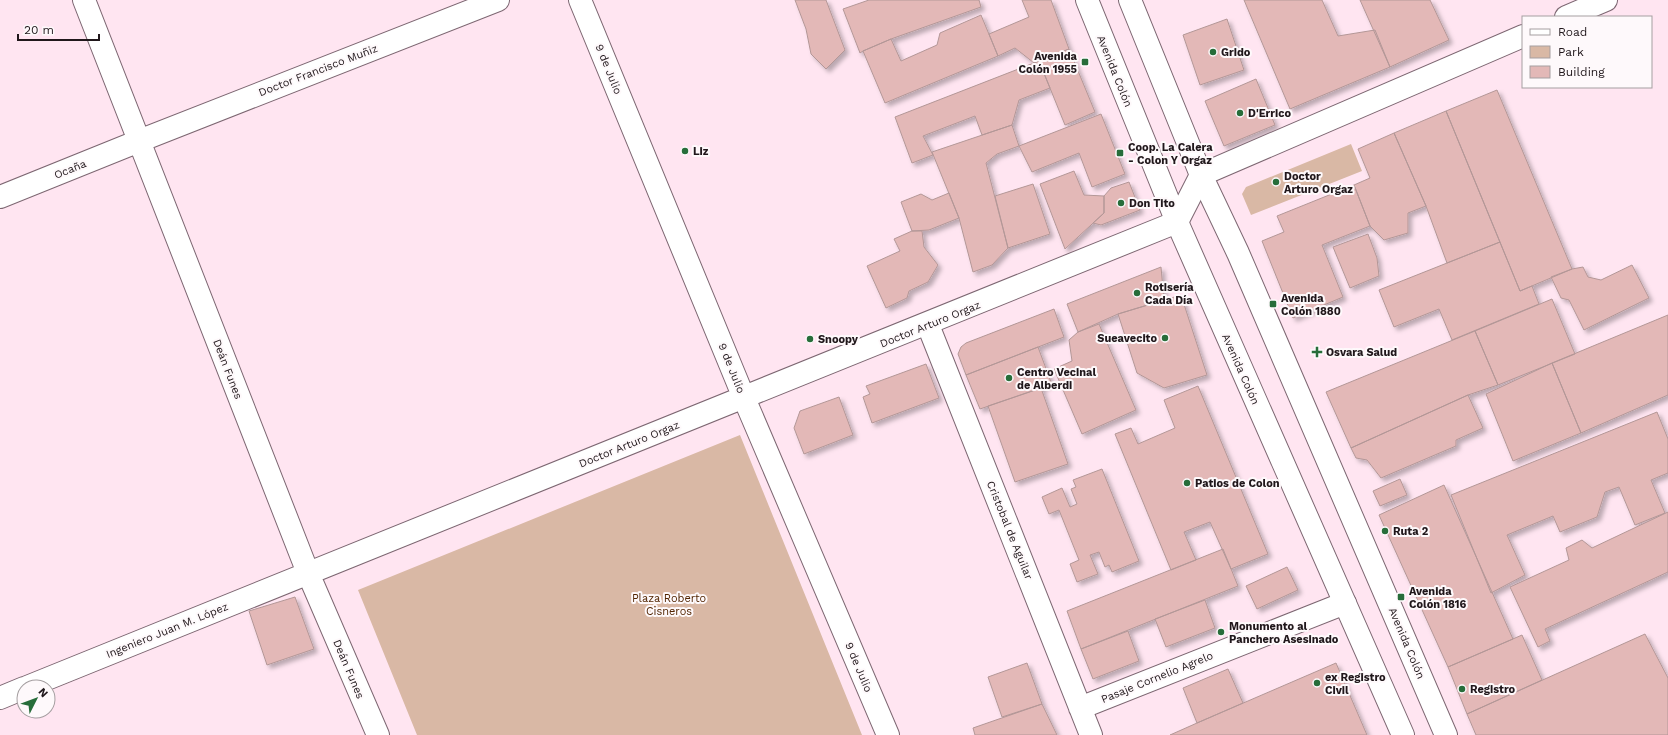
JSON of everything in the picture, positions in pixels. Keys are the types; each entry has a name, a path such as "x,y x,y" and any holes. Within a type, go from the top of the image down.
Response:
{"street":[{"name":"Deán Funes","path":"84,0 308,573 378,735"},
{"name":"Doctor Francisco Muñiz","path":"139,141 498,0"},
{"name":"9 de Julio","path":"580,0 744,398 888,735"},
{"name":"Avenida Colón","path":"1086,0 1177,222 1403,735"},
{"name":"Avenida Colón","path":"1130,0 1201,174 1241,261 1446,735"},
{"path":"1568,16 1606,0"},
{"path":"1177,222 1201,174 1522,36"},
{"name":"Ocaña","path":"0,198 139,141"},
{"name":"Doctor Arturo Orgaz","path":"308,573 928,325 1177,222"},
{"name":"Cristobal de Aguilar","path":"928,325 1091,735"},
{"name":"Ingeniero Juan M. López","path":"47,679 308,573"},
{"name":"Pasaje Cornelio Agrelo","path":"1080,708 1345,602"},
{"path":"0,698 16,691"}],"green space":[{"path":"1351,144 1362,171 1251,215 1242,194 1246,187"},
{"name":"Plaza Roberto Cisneros","path":"740,435 862,735 417,735 358,590"}],"building":[{"path":"795,0 826,0 845,50 826,69 811,54 806,29"},
{"path":"869,0 979,0 981,7 891,39 860,53 843,9"},
{"path":"1022,0 1051,0 1069,49 1034,63 1015,48 998,56 989,34 1029,17"},
{"path":"1244,0 1322,0 1338,36 1375,30 1390,67 1290,109"},
{"path":"1360,0 1430,0 1449,40 1390,67"},
{"path":"981,15 998,56 885,103 863,51 891,39 901,61 937,45 940,33"},
{"name":"Grido","path":"1227,19 1244,70 1200,85 1183,35"},
{"path":"1069,49 1095,112 1065,125 1039,61"},
{"path":"1039,61 1050,88 1019,100 1012,125 982,135 975,116 923,136 933,155 912,163 895,117"},
{"name":"D'Errico","path":"1256,79 1275,125 1224,146 1205,101"},
{"path":"1497,90 1572,269 1520,291 1446,111"},
{"path":"1446,111 1500,242 1447,263 1426,206 1394,133"},
{"path":"1101,114 1125,174 1092,187 1079,153 1032,172 1019,146"},
{"path":"1012,125 1019,146 997,154 986,163 1008,248 992,265 973,272 959,218 932,152"},
{"path":"1394,133 1426,206 1408,213 1408,233 1384,240 1370,226 1354,185 1370,178 1358,149"},
{"path":"1074,171 1084,195 1104,196 1104,213 1065,249 1040,184"},
{"name":"Don Tito","path":"1129,182 1140,210 1101,225 1093,223 1104,213 1104,196 1111,188"},
{"path":"1033,184 1050,234 1008,248 995,196"},
{"path":"1354,185 1370,226 1322,245 1343,297 1293,318 1262,241 1284,232 1277,216"},
{"path":"949,193 959,218 929,230 912,231 901,202 921,194 932,200"},
{"path":"912,231 922,231 924,247 938,265 928,282 909,291 907,298 886,308 867,266 900,251 894,239"},
{"path":"1368,234 1377,258 1379,276 1350,288 1333,247"},
{"path":"1500,242 1520,291 1532,286 1539,304 1452,340 1439,309 1394,327 1379,290"},
{"path":"1632,265 1649,298 1584,330 1569,300 1561,298 1551,277 1572,269 1583,267 1588,277 1601,280"},
{"path":"1161,267 1164,300 1118,314 1078,332 1067,304"},
{"path":"1181,295 1207,375 1164,388 1137,373 1118,314"},
{"path":"1552,299 1575,354 1498,385 1475,331"},
{"path":"1054,309 1064,337 966,375 958,354 961,347 966,343"},
{"path":"1668,315 1668,395 1581,433 1552,363"},
{"path":"1099,324 1136,410 1082,434 1054,369 1072,361 1069,340 1078,332"},
{"path":"1475,331 1498,385 1468,395 1351,448 1326,392"},
{"name":"Centro Vecinal de Alberdi","path":"1038,347 1051,382 1041,388 980,409 966,375"},
{"path":"1552,363 1581,433 1513,461 1486,394"},
{"path":"926,364 939,398 872,423 863,397 870,394 866,386"},
{"name":"Patios de Colon","path":"1198,386 1268,554 1231,569 1210,522 1184,532 1196,560 1171,570 1115,434 1131,428 1138,444 1175,428 1164,400"},
{"path":"1041,388 1068,464 1015,482 988,406"},
{"path":"1468,395 1483,428 1456,440 1456,446 1381,478 1367,460 1356,458 1351,448"},
{"path":"839,397 853,435 804,454 794,428 800,411"},
{"path":"1657,412 1668,439 1668,473 1651,480 1665,513 1635,525 1619,487 1605,492 1597,517 1560,532 1553,516 1507,535 1525,575 1491,593 1451,495"},
{"path":"1102,469 1139,561 1112,572 1109,565 1105,567 1099,552 1090,555 1098,574 1077,582 1070,564 1079,560 1059,510 1049,514 1042,497 1062,488 1070,507 1077,504 1071,489 1076,487 1073,480"},
{"path":"1400,479 1407,495 1380,506 1373,491"},
{"path":"1444,485 1513,639 1448,667 1379,515"},
{"path":"1668,512 1668,572 1545,629 1550,641 1538,647 1510,587 1569,560 1566,548 1582,540 1592,548"},
{"path":"1223,549 1238,586 1081,649 1067,611"},
{"path":"1287,567 1298,590 1257,609 1246,586"},
{"path":"295,597 314,649 267,665 249,611"},
{"path":"1205,600 1215,628 1166,647 1155,619"},
{"path":"1128,631 1139,661 1093,679 1081,649"},
{"path":"1645,634 1668,678 1668,735 1476,735 1467,714"},
{"path":"1522,635 1542,680 1467,714 1448,667"},
{"path":"1027,663 1042,704 1002,717 988,677"},
{"name":"ex Registro Civil","path":"1336,663 1367,735 1170,735 1197,723"},
{"path":"1228,669 1243,703 1197,723 1183,688"},
{"path":"1042,704 1057,735 975,735 973,728"}],"place":[{"name":"Grido","path":"1213,52"},
{"name":"Avenida Colón 1955","path":"1085,62"},
{"name":"D'Errico","path":"1240,113"},
{"name":"Liz","path":"685,151"},
{"name":"Coop. La Calera - Colon Y Orgaz","path":"1120,153"},
{"name":"Doctor Arturo Orgaz","path":"1276,182"},
{"name":"Don Tito","path":"1121,203"},
{"name":"Rotisería Cada Día","path":"1137,293"},
{"name":"Avenida Colón 1880","path":"1273,304"},
{"name":"Sueavecito","path":"1165,338"},
{"name":"Snoopy","path":"810,339"},
{"name":"Osvara Salud","path":"1317,352"},
{"name":"Centro Vecinal de Alberdi","path":"1009,378"},
{"name":"Patios de Colon","path":"1187,483"},
{"name":"Ruta 2","path":"1385,531"},
{"name":"Avenida Colón 1816","path":"1401,597"},
{"name":"Monumento al Panchero Asesinado","path":"1221,632"},
{"name":"ex Registro Civil","path":"1317,683"},
{"name":"Registro","path":"1462,689"}]}
